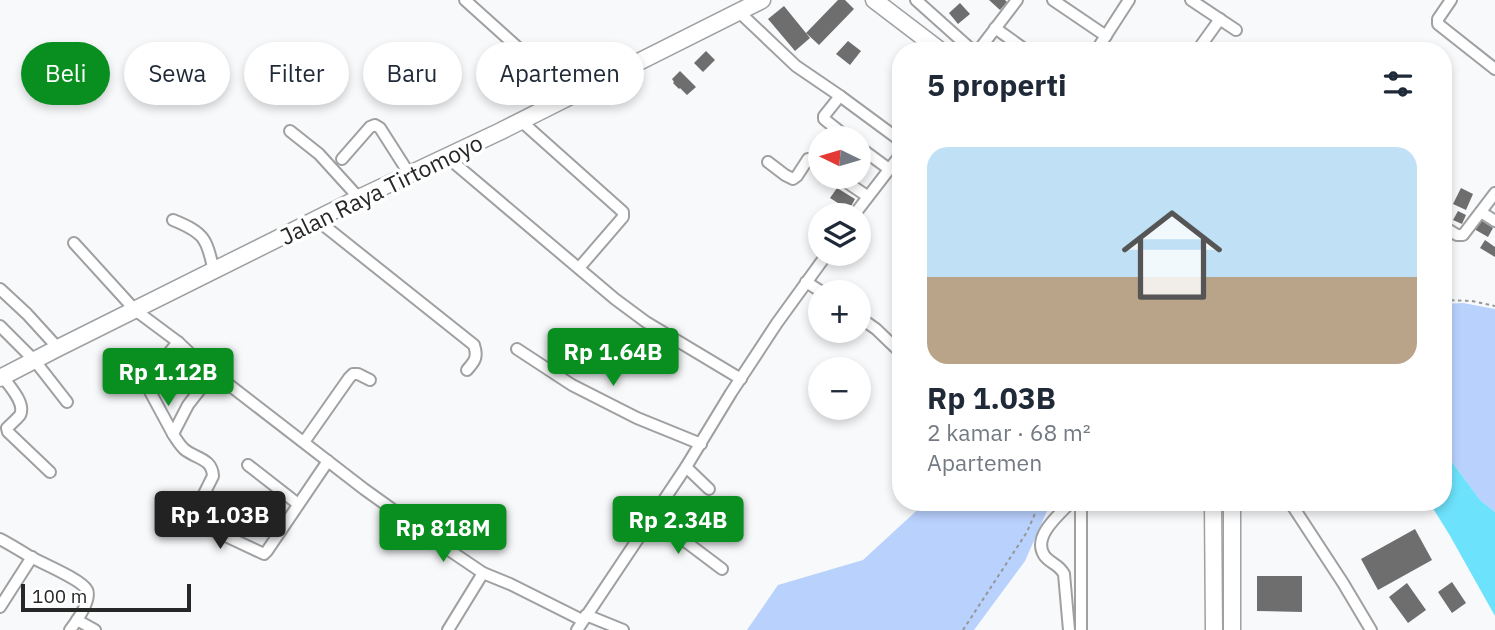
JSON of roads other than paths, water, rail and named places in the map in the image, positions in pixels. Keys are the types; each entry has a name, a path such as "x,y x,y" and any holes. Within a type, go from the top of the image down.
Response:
{"street":[{"path":"465,0 512,42"},
{"name":"Jalan Raya Tirtomoyo","path":"644,58 762,0"},
{"path":"874,0 929,42"},
{"path":"916,0 965,42"},
{"path":"983,42 1017,0"},
{"path":"1053,0 1099,42"},
{"path":"1102,42 1129,0"},
{"path":"1191,0 1236,30"},
{"path":"1451,0 1437,20 1438,24 1495,69"},
{"path":"738,11 796,66 892,134"},
{"path":"1203,42 1220,19"},
{"path":"995,28 1014,42"},
{"path":"833,126 824,116 840,96"},
{"name":"Jalan Raya Tirtomoyo","path":"1,378 359,198 552,105"},
{"path":"521,121 623,212 623,217 579,268"},
{"path":"342,159 370,127 375,125 380,128 410,175"},
{"path":"290,131 319,154 359,198"},
{"path":"447,157 615,299 646,322 741,379"},
{"path":"872,157 889,169"},
{"path":"768,162 793,179 808,159"},
{"path":"862,203 892,165"},
{"path":"857,189 867,196"},
{"path":"1452,232 1462,235 1495,193"},
{"path":"1480,212 1495,221"},
{"path":"173,220 202,237 208,246 214,271"},
{"path":"317,220 474,345 476,359 467,370"},
{"path":"74,243 135,310 364,489 484,573 582,622 623,630"},
{"path":"582,622 701,444 777,323 818,266"},
{"path":"0,289 58,348"},
{"path":"871,325 892,344"},
{"path":"0,326 35,361 66,402"},
{"path":"178,342 146,384 173,435 184,449 211,464 213,476 194,514 198,523 264,554 328,461"},
{"path":"517,349 572,385 637,418 701,444"},
{"path":"173,435 188,405 213,373"},
{"path":"304,442 353,374 370,380"},
{"path":"1,378 21,408 20,414 7,428 8,432 50,472"},
{"path":"248,465 298,504"},
{"path":"686,467 709,489"},
{"path":"1063,511 1043,536 1042,551 1046,558 1061,567 1064,574 1069,630"},
{"path":"1081,511 1081,630"},
{"path":"1213,511 1214,630"},
{"path":"1232,511 1232,630"},
{"path":"1296,511 1371,630"},
{"path":"653,517 722,569"},
{"path":"0,539 86,588 87,601 70,630"},
{"path":"0,607 32,557"},
{"path":"447,630 484,573"},
{"path":"77,620 95,630"}]}
